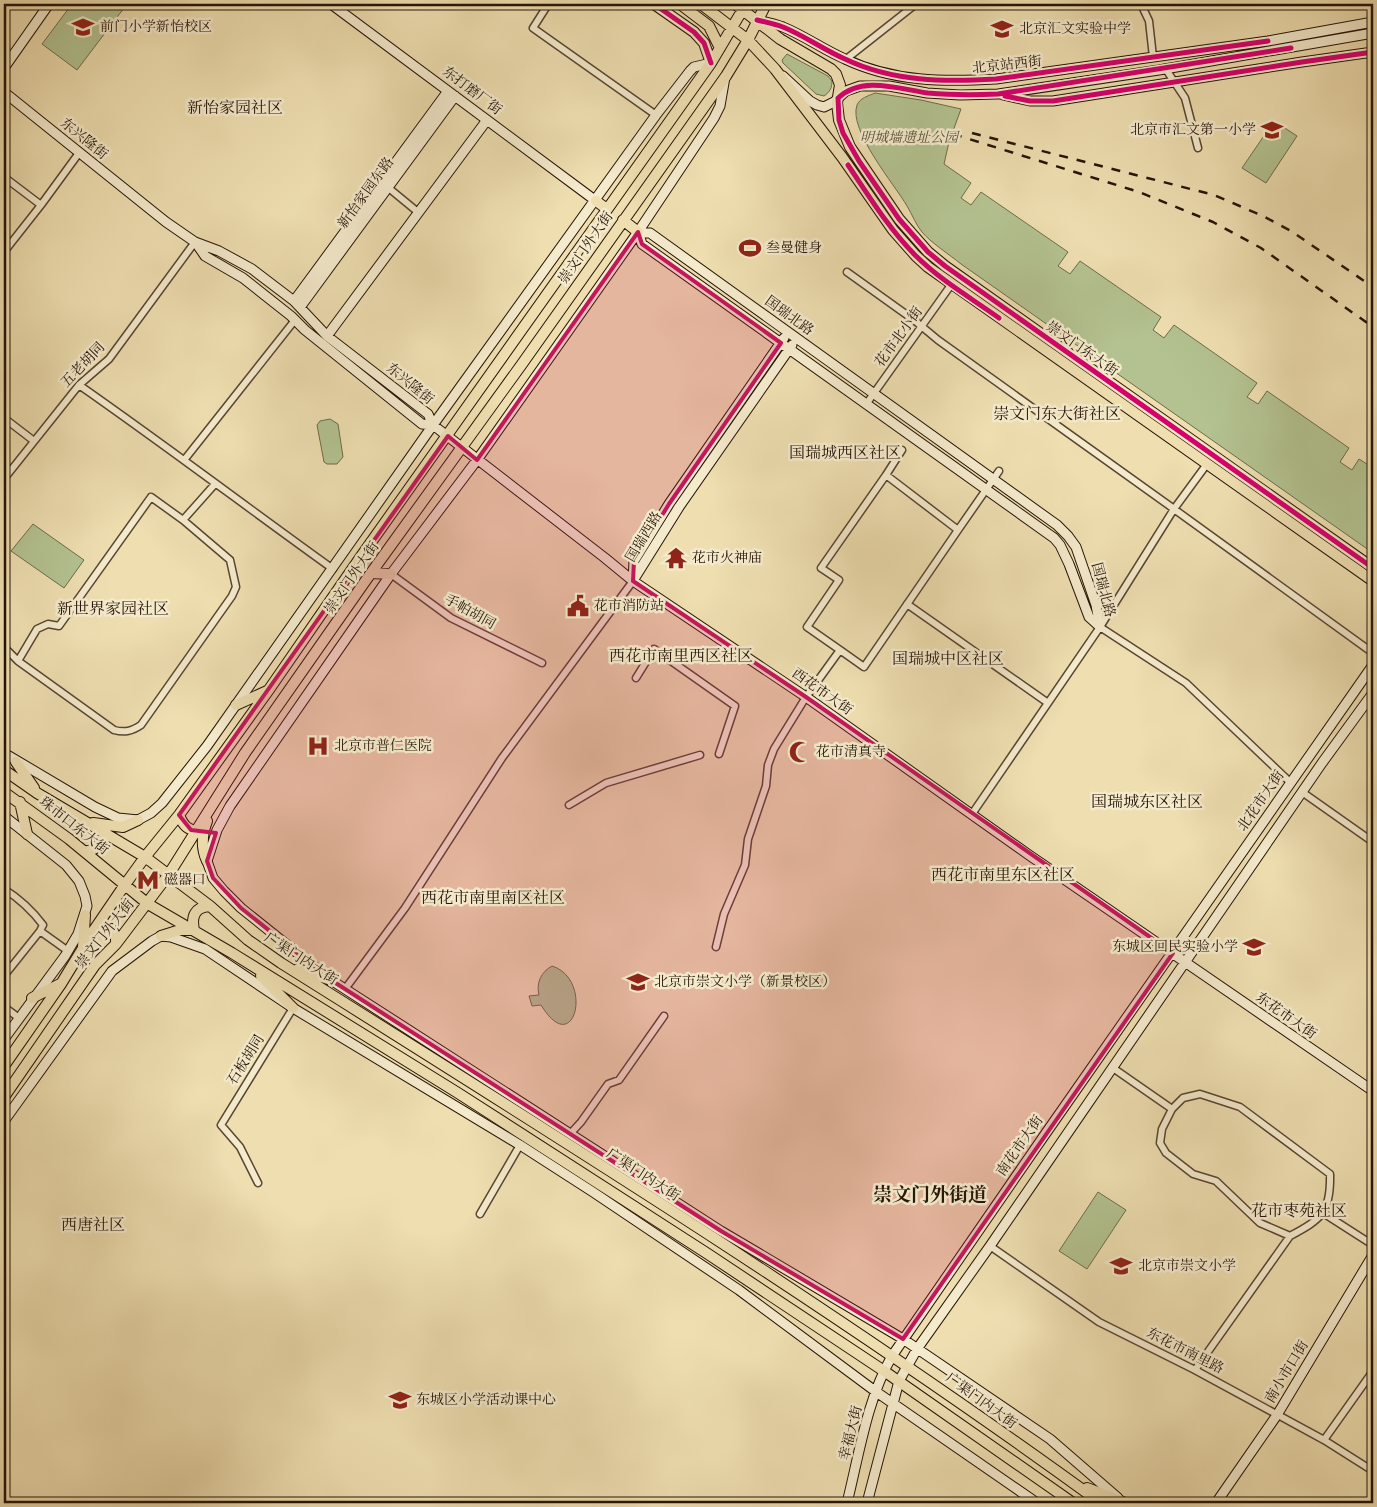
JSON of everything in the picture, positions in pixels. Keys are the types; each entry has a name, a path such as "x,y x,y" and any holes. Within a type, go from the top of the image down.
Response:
{"main road":[{"path":"654,4 694,32 704,43 710,63"},
{"path":"680,4 709,26 720,48"},
{"name":"崇文门东大街","path":"701,4 748,40 775,69 904,244 928,267 1373,581"},
{"name":"崇文门外大街","path":"4,1097 96,965 116,944 148,904 198,831 232,773 371,573 726,76 748,40 766,4"},
{"path":"741,6 776,36 831,69 839,80 840,92 838,98"},
{"name":"崇文门外大街","path":"4,1066 61,984 124,886 180,815 710,63 733,27 741,6"},
{"name":"崇文门东大街","path":"838,98 839,120 850,147 899,219 928,252 945,266 1373,568"},
{"path":"596,201 607,209"},
{"path":"622,220 638,232"},
{"path":"371,573 391,574"},
{"path":"236,705 268,691"},
{"path":"16,762 37,793"},
{"name":"珠市口东大街","path":"4,770 37,793 145,857"},
{"name":"珠市口东大街","path":"4,792 85,852 148,904"},
{"path":"20,802 27,834"},
{"path":"207,861 203,853 203,843 205,827 212,806"},
{"path":"180,815 182,822 187,828 198,831"},
{"path":"87,822 123,827 138,820"},
{"path":"85,852 93,850 100,845 104,839 103,831"},
{"name":"广渠门内大街","path":"145,857 210,906 239,933 280,963 702,1229 907,1365 1102,1503"},
{"path":"148,904 194,930 458,1092 791,1308 1073,1503"},
{"path":"194,930 192,922 198,910 201,906 210,906"},
{"path":"82,950 85,915"},
{"path":"94,930 106,927 112,930 116,937 116,944"},
{"path":"161,936 180,930 194,930"},
{"path":"280,963 331,980"},
{"path":"250,964 293,1008"},
{"path":"32,998 61,984"},
{"path":"1074,1483 1124,1503"}],"street":[{"path":"4,68 49,4"},
{"name":"东打磨厂街","path":"331,4 596,201"},
{"path":"544,4 547,6 533,28 656,115"},
{"path":"845,60 916,4"},
{"path":"1141,4 1148,21 1153,57"},
{"name":"北京站西街","path":"758,20 786,28 845,60 873,70 905,77 958,82 996,79 1268,41 1373,22"},
{"name":"北京站西街","path":"838,98 846,91 860,86 889,86 960,95 998,94 1291,48 1373,33"},
{"name":"北京站西街","path":"1291,48 1317,47 1373,39"},
{"path":"998,94 1030,101 1053,101 1373,52"},
{"name":"崇文门外大街","path":"138,820 151,813 162,803 207,746 434,425 690,70 694,67 710,63"},
{"path":"1165,68 1185,98 1198,148"},
{"name":"崇文门东大街","path":"775,69 817,106 824,107 838,98"},
{"name":"崇文门外大街","path":"207,861 217,830 230,806 391,574 477,460 638,232 718,111 726,76"},
{"name":"东兴隆街","path":"4,92 166,222 195,242 219,251 252,269 298,304 326,336 428,414 434,425"},
{"name":"新怡家园东路","path":"298,304 451,94"},
{"path":"326,336 488,120"},
{"path":"4,252 7,242 41,205 79,153"},
{"path":"4,177 41,205"},
{"path":"384,184 419,213"},
{"name":"国瑞北路","path":"638,232 650,233 874,393 996,475 1044,514 1068,536 1076,547 1096,605 1100,627 1089,617 1069,564 1060,545 1054,538 642,244 638,232"},
{"name":"东兴隆街","path":"195,242 205,256 242,278 422,424 434,425"},
{"name":"五老胡同","path":"4,480 79,385 109,359 195,242"},
{"path":"847,272 938,340 1373,653"},
{"name":"花市北小街","path":"867,402 951,285"},
{"path":"184,459 295,320"},
{"name":"国瑞西路","path":"633,581 634,561 669,504 788,332"},
{"name":"国瑞西路","path":"633,581 679,507 797,338"},
{"path":"79,385 184,459 215,484 333,569"},
{"path":"4,418 34,441"},
{"name":"西花市大街","path":"434,425 633,581 806,697 1172,954"},
{"path":"902,450 821,568 839,580 807,627 864,667 996,475"},
{"path":"972,814 1100,627 1174,509 1206,464"},
{"path":"886,475 958,530"},
{"path":"183,520 215,484"},
{"path":"4,647 18,661 114,730 123,732 135,729 141,725 232,596 236,587 230,560 183,520 151,497 59,626 48,624 37,629 18,661"},
{"name":"手帕胡同","path":"391,574 451,618 542,663"},
{"path":"346,989 405,908 502,758 633,581"},
{"path":"907,604 1048,703"},
{"path":"1100,627 1186,683 1291,783"},
{"path":"636,678 654,649 735,706 719,754"},
{"path":"716,947 724,914 745,865 748,839 766,786 768,765 774,749 806,697 840,650"},
{"name":"北花市大街","path":"1172,954 1373,665"},
{"name":"北花市大街","path":"1185,962 1373,693"},
{"path":"4,753 16,762 95,807 118,818 138,820"},
{"path":"569,805 606,783 700,755"},
{"path":"1302,792 1373,842"},
{"path":"4,816 66,865 79,881 87,906 78,934 68,951 4,1039"},
{"name":"广渠门内大街","path":"207,861 213,878 224,891 242,908 331,980 721,1231 917,1348 1050,1439 1124,1503"},
{"path":"4,889 20,899 43,924 40,931 4,976"},
{"path":"40,931 68,951"},
{"path":"4,1120 112,972 152,940 161,936 172,937 204,949 293,1008 520,1145 593,1192 739,1290 875,1392 1037,1503"},
{"name":"东花市大街","path":"1172,954 1373,1092"},
{"name":"南花市大街","path":"892,1356 1172,954"},
{"path":"867,1503 892,1403 899,1381 907,1365 1185,962"},
{"path":"4,1007 19,1018"},
{"name":"石板胡同","path":"258,1183 240,1147 221,1125 293,1008"},
{"path":"570,1134 608,1084 619,1080 664,1016"},
{"path":"1113,1068 1172,1109"},
{"path":"1195,1370 1290,1236 1308,1226 1323,1213 1330,1192 1330,1174 1240,1107 1200,1094 1183,1098 1172,1109 1162,1129 1160,1143 1166,1153 1193,1174 1216,1181 1260,1223 1290,1236"},
{"path":"480,1214 520,1145"},
{"path":"1323,1213 1373,1245"},
{"name":"东花市南里路","path":"990,1246 1099,1322 1195,1370 1324,1440 1373,1470"},
{"name":"南小市口街","path":"1216,1502 1277,1415 1373,1254"},
{"name":"幸福大街","path":"847,1503 875,1392 892,1356"},
{"path":"1324,1440 1373,1371"}],"highlighted area":[{"path":"638,232 642,244 781,343 669,504 634,561 633,581 806,697 1173,953 903,1339 721,1231 331,980 241,908 213,878 207,861 216,833 191,830 179,815 448,436 477,460"}],"green space":[{"path":"72,4 127,4 77,70 42,44"},
{"path":"787,54 828,76 832,81 828,93 824,96 816,94 783,63 782,60"},
{"name":"明城墙遗址公园","path":"875,93 921,100 961,109 949,142 944,164 971,183 961,198 971,205 981,192 1068,252 1058,266 1070,274 1080,261 1161,317 1153,330 1164,338 1174,325 1257,383 1247,397 1258,404 1267,391 1349,448 1340,462 1352,470 1359,459 1373,468 1373,553 961,264 930,240 922,232 874,157 859,128 856,116 857,105 862,99"},
{"path":"1274,121 1297,136 1266,183 1242,168"},
{"path":"330,419 338,424 343,457 337,464 327,464 324,462 317,425 320,421"},
{"path":"33,524 84,560 64,588 11,551"},
{"path":"552,966 565,974 573,985 576,999 575,1011 570,1021 563,1024 553,1020 541,1005 532,1006 529,996 539,995 538,986 540,978"},
{"path":"1098,1192 1126,1210 1087,1269 1059,1251"}],"railway":[{"path":"972,133 1214,195 1263,216 1291,231 1373,287"},
{"path":"953,134 1139,192 1213,222 1261,248 1373,327"}],"cycle path":[{"path":"654,4 694,32 704,43 711,63"},
{"path":"757,20 783,27 863,67 900,76 938,80 996,79 1268,41"},
{"path":"1291,48 998,94 928,93 881,85 869,85 848,91 838,98 839,120 843,133 859,161 899,219 928,252 945,266 1373,568"},
{"path":"1005,96 1030,101 1053,101 1373,52"},
{"path":"848,165 888,223 915,255 945,281 999,318"}],"place":[{"name":"前门小学新怡校区","path":"83,27"},
{"name":"北京汇文实验中学","path":"1002,29"},
{"name":"北京市汇文第一小学","path":"1272,130"},
{"name":"叁曼健身","path":"750,248"},
{"name":"花市火神庙","path":"676,558"},
{"name":"花市消防站","path":"578,606"},
{"name":"北京市普仁医院","path":"318,746"},
{"name":"花市清真寺","path":"800,752"},
{"name":"磁器口","path":"148,880"},
{"name":"东城区回民实验小学","path":"1254,947"},
{"name":"北京市崇文小学（新景校区）","path":"638,982"},
{"name":"北京市崇文小学","path":"1121,1266"},
{"name":"东城区小学活动课中心","path":"400,1400"}],"district":[{"name":"新怡家园社区","path":"235,109"},
{"name":"崇文门东大街社区","path":"1057,415"},
{"name":"国瑞城西区社区","path":"845,454"},
{"name":"新世界家园社区","path":"113,610"},
{"name":"西花市南里西区社区","path":"681,657"},
{"name":"国瑞城中区社区","path":"948,660"},
{"name":"国瑞城东区社区","path":"1147,803"},
{"name":"西花市南里东区社区","path":"1003,876"},
{"name":"西花市南里南区社区","path":"493,899"},
{"name":"崇文门外街道","path":"930,1196"},
{"name":"花市枣苑社区","path":"1299,1212"},
{"name":"西唐社区","path":"93,1226"}]}
